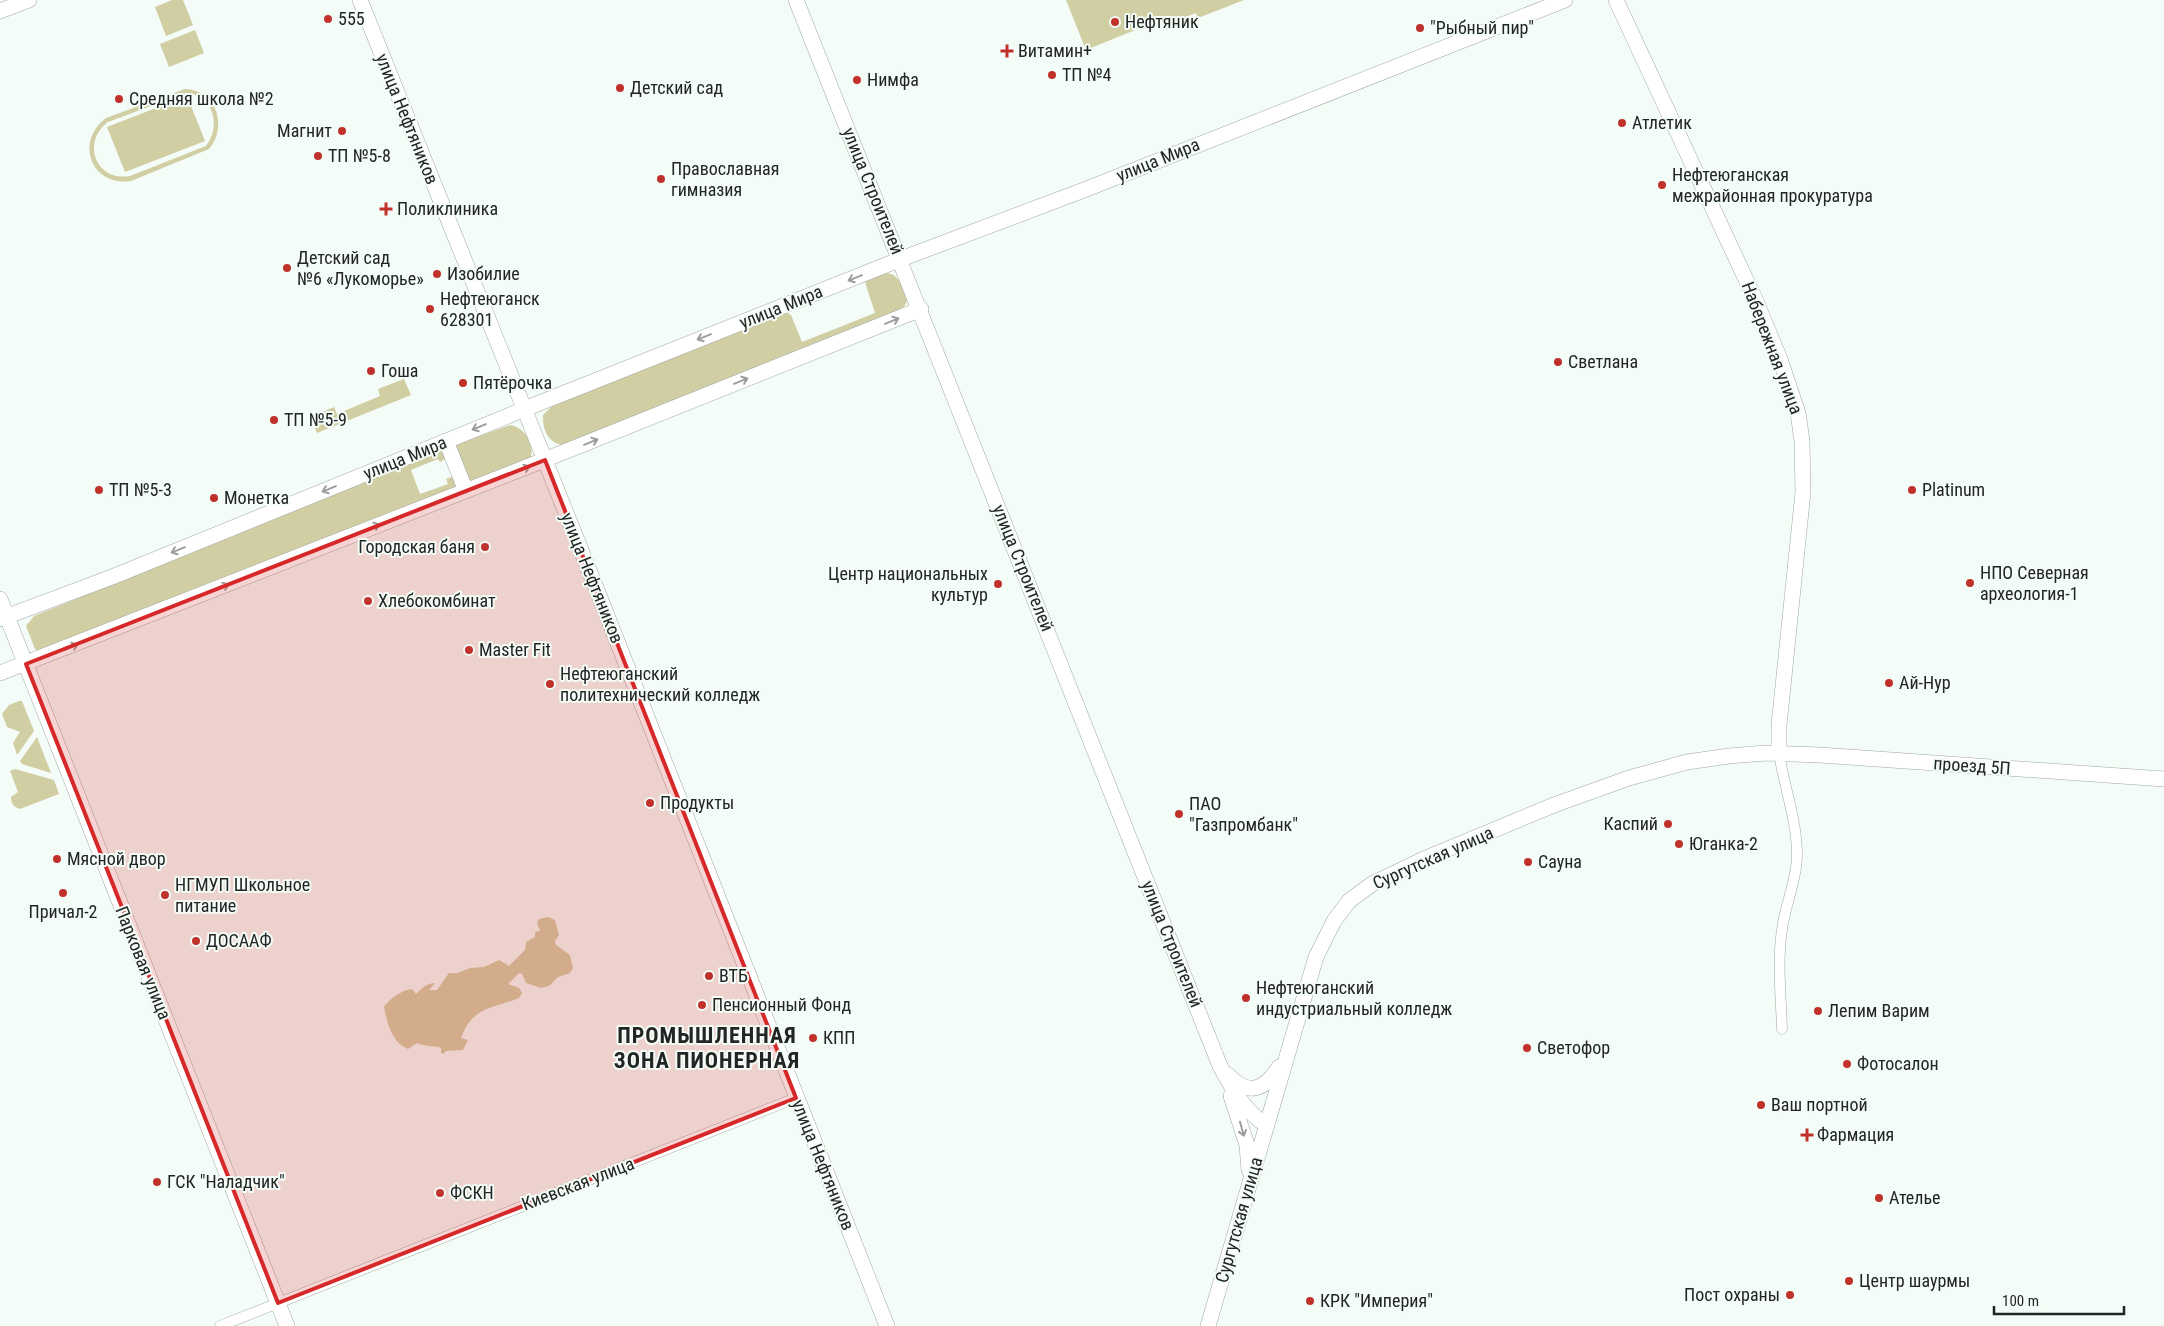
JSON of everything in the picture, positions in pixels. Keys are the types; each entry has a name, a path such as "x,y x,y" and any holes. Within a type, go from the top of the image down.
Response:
{"main road":[{"path":"0,11 29,0"},
{"name":"улица Нефтяников","path":"360,0 545,460 887,1326"},
{"name":"улица Строителей","path":"796,0 921,309 1220,1066 1240,1101 1255,1118 1266,1124"},
{"name":"улица Мира","path":"4,618 121,573 524,409 901,259 1075,193 1564,0"},
{"name":"Набережная улица","path":"1616,0 1756,299 1785,374 1799,418 1804,456 1803,492 1779,725 1779,753"},
{"path":"0,673 545,460 921,309"},
{"path":"446,441 466,491"},
{"name":"Парковая улица","path":"0,599 4,618 26,664 287,1326"},
{"name":"проезд 5П","path":"1779,753 2164,779"},
{"name":"Сургутская улица","path":"1208,1326 1316,957 1325,934 1349,901 1372,884 1424,859 1554,805 1629,778 1709,759 1779,753"},
{"path":"1220,1066 1232,1080 1241,1086 1258,1088 1272,1078 1286,1056"},
{"path":"1220,1066 1246,1146 1249,1185"}],"street":[{"path":"1779,753 1792,815 1797,855 1795,876 1782,928 1780,972 1782,1029"},
{"name":"Киевская улица","path":"220,1326 796,1098"}],"highlighted area":[{"path":"545,460 796,1098 278,1303 26,664"}],"shaded area":[{"path":"172,0 183,0 193,25 166,36 155,7"},
{"name":"Нефтяник","path":"1066,0 1244,0 1198,18 1196,13 1165,25 1162,19 1086,50"},
{"path":"195,30 204,53 169,67 160,44"},
{"path":"185,89 196,91 212,103 216,111 218,130 215,140 209,149 131,181 117,181 106,177 98,170 92,161 90,150 91,139 96,128 106,118","holes":["186,93 203,99 208,105 214,121 211,138 206,146 130,176 118,176 108,173 101,167 96,159 95,140 100,130 108,122"]},
{"path":"187,96 205,141 125,172 107,127"},
{"path":"885,273 897,278 907,301 904,307 895,313 567,445 556,443 546,432 543,415 554,404 786,312 791,315 802,342 875,313 865,282"},
{"path":"404,379 411,395 317,433 310,417 334,407 337,414 380,396 378,389"},
{"path":"510,425 520,429 527,436 531,446 531,457 471,484 455,445"},
{"path":"443,451 447,458 440,462 438,459 411,470 420,494 448,484 446,479 454,476 458,488 39,651 35,649 26,626 34,616"},
{"path":"22,701 34,731 17,755 13,743 20,732 7,727 2,714 9,705"},
{"path":"37,737 51,773 22,764 20,761"},
{"path":"15,769 54,780 59,794 20,809 16,807 12,803 11,797 18,792 10,771"},
{"path":"548,917 555,920 559,935 555,941 556,945 570,955 573,968 570,973 558,977 549,986 541,988 526,983 522,974 519,973 508,984 519,988 522,993 519,998 484,1010 471,1020 461,1038 468,1040 463,1050 446,1051 443,1054 441,1053 441,1048 438,1047 417,1043 408,1049 398,1042 391,1032 384,1007 392,998 412,989 416,994 432,983 435,983 429,990 437,990 449,973 458,973 470,968 484,967 499,960 509,966 525,950 526,942 535,937 535,932 540,931 537,923 539,919"}],"place":[{"name":"555","path":"328,19"},
{"name":"Нефтяник","path":"1115,22"},
{"name":"\"Рыбный пир\"","path":"1420,28"},
{"name":"Витамин+","path":"1007,51"},
{"name":"ТП №4","path":"1052,75"},
{"name":"Нимфа","path":"857,80"},
{"name":"Детский сад","path":"620,88"},
{"name":"Средняя школа №2","path":"119,99"},
{"name":"Атлетик","path":"1622,123"},
{"name":"Магнит","path":"342,131"},
{"name":"ТП №5-8","path":"318,156"},
{"name":"Православная гимназия","path":"661,179"},
{"name":"Нефтеюганская межрайонная прокуратура","path":"1662,185"},
{"name":"Поликлиника","path":"386,209"},
{"name":"Детский сад №6 «Лукоморье»","path":"287,268"},
{"name":"Изобилие","path":"437,274"},
{"name":"Нефтеюганск 628301","path":"430,309"},
{"name":"Светлана","path":"1558,362"},
{"name":"Гоша","path":"371,371"},
{"name":"Пятёрочка","path":"463,383"},
{"name":"ТП №5-9","path":"274,420"},
{"name":"ТП №5-3","path":"99,490"},
{"name":"Platinum","path":"1912,490"},
{"name":"Монетка","path":"214,498"},
{"name":"Городская баня","path":"485,547"},
{"name":"НПО Северная археология-1","path":"1970,583"},
{"name":"Центр национальных культур","path":"998,584"},
{"name":"Хлебокомбинат","path":"368,601"},
{"name":"Master Fit","path":"469,650"},
{"name":"Ай-Нур","path":"1889,683"},
{"name":"Нефтеюганский политехнический колледж","path":"550,684"},
{"name":"Продукты","path":"650,803"},
{"name":"ПАО \"Газпромбанк\"","path":"1179,814"},
{"name":"Каспий","path":"1668,824"},
{"name":"Юганка-2","path":"1679,844"},
{"name":"Мясной двор","path":"57,859"},
{"name":"Сауна","path":"1528,862"},
{"name":"Причал-2","path":"63,893"},
{"name":"НГМУП Школьное питание","path":"165,895"},
{"name":"ДОСААФ","path":"196,941"},
{"name":"ВТБ","path":"709,976"},
{"name":"Нефтеюганский индустриальный колледж","path":"1246,998"},
{"name":"Пенсионный Фонд","path":"702,1005"},
{"name":"Лепим Варим","path":"1818,1011"},
{"name":"КПП","path":"813,1038"},
{"name":"Светофор","path":"1527,1048"},
{"name":"Фотосалон","path":"1847,1064"},
{"name":"Ваш портной","path":"1761,1105"},
{"name":"Фармация","path":"1807,1135"},
{"name":"ГСК \"Наладчик\"","path":"157,1182"},
{"name":"ФСКН","path":"440,1193"},
{"name":"Ателье","path":"1879,1198"},
{"name":"Центр шаурмы","path":"1849,1281"},
{"name":"Пост охраны","path":"1790,1295"},
{"name":"КРК \"Империя\"","path":"1310,1301"}],"district":[{"name":"ПРОМЫШЛЕННАЯ ЗОНА ПИОНЕРНАЯ","path":"707,1048"}]}
